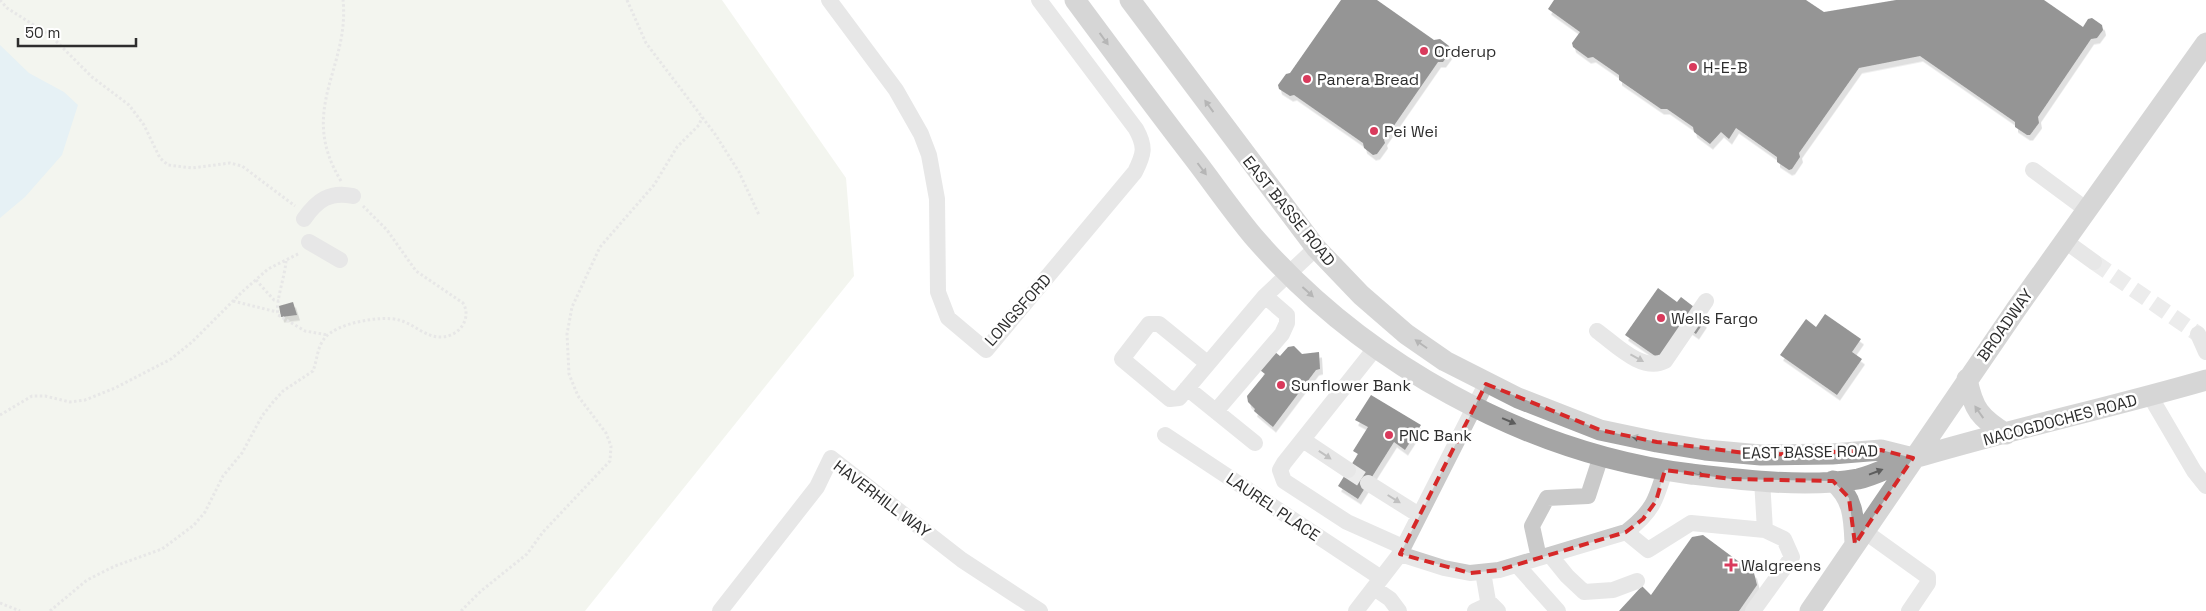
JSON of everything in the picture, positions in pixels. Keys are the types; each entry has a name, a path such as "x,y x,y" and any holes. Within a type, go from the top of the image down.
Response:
{"main road":[{"name":"EAST BASSE ROAD","path":"1075,0 1252,235 1288,273 1327,309 1414,373 1475,406 1541,435 1601,456 1665,470 1762,480 1860,479 1913,458"},
{"name":"EAST BASSE ROAD","path":"1130,0 1316,248 1361,295 1406,334 1445,361 1486,384 1600,430 1657,442 1705,450 1761,455 1832,454 1881,450 1913,458"},
{"name":"BROADWAY","path":"1814,610 1859,538 1913,458 2206,43"},
{"path":"1968,379 1971,399 1979,414 1989,424 2006,434"},
{"name":"NACOGDOCHES ROAD","path":"1913,458 2206,380"},
{"path":"1833,480 1849,498 1859,538"}],"street":[{"name":"LONGSFORD","path":"829,0 896,90 921,134 931,162 938,199 938,292 948,318 986,350 1135,172 1144,155 1145,147 1136,129 1039,0"},
{"path":"2033,170 2087,210"},
{"path":"304,219 315,204 328,196 353,196"},
{"path":"2065,241 2094,262"},
{"path":"309,242 340,260"},
{"path":"1207,363 1159,324 1150,324 1122,359 1170,399 1179,398 1265,296 1316,248"},
{"path":"1216,411 1282,334 1287,323 1286,315 1265,296"},
{"path":"1598,330 1638,360 1659,364 1665,361 1706,301"},
{"path":"2198,334 2206,352"},
{"path":"1377,346 1280,470 1284,481 1347,522 1402,550 1444,568 1470,573 1517,565 1626,532 1643,519 1652,507 1665,470"},
{"path":"1356,611 1402,550 1486,384"},
{"path":"1186,388 1254,443"},
{"path":"2150,396 2194,471 2206,486"},
{"name":"LAUREL PLACE","path":"1165,435 1378,583 1399,611"},
{"path":"1303,440 1348,470"},
{"path":"1601,456 1588,496 1547,498 1532,526 1545,556 1584,592 1613,590 1637,581"},
{"name":"HAVERHILL WAY","path":"726,609 817,487 831,458 962,560 1040,611"},
{"path":"1762,480 1765,530"},
{"path":"1368,483 1419,515"},
{"path":"1626,532 1648,550 1691,523 1765,530 1784,539 1792,557 1753,611"},
{"path":"1859,538 1928,577 1928,582 1909,611"},
{"path":"1517,565 1558,611"},
{"path":"1475,611 1494,607 1482,572"}],"path":[{"path":"0,0 7,8 51,36 92,77 130,104 144,125 156,152 168,165 192,168 230,163 242,166 288,199 304,219"},
{"path":"50,611 87,580 115,566 162,549 194,525 205,512 224,476 242,454 262,416 283,391 313,371 318,349 328,334 357,322 386,319 399,320 434,336 443,338 460,328 467,319 468,311 463,303 416,271 386,230 343,185 330,160 322,117 340,38 343,0"},
{"path":"627,0 646,43 715,134 739,172 759,215"},
{"path":"460,611 481,591 527,554 543,532 610,461 611,446 606,433 578,396 569,374 567,334 572,307 600,247 654,185 677,147 699,125 702,117"},
{"path":"0,415 32,396 44,396 70,402 85,400 115,388 182,351 268,269 302,251 309,242"},
{"path":"286,260 277,312 280,318 305,331 328,334"},
{"path":"256,280 274,300 279,301"},
{"path":"233,301 277,312"},
{"path":"0,603 20,611"}],"highlighted area":[{"path":"1486,384 1600,430 1657,442 1761,455 1881,450 1913,458 1855,544 1849,498 1833,481 1731,479 1665,470 1656,501 1643,519 1626,532 1499,570 1470,573 1400,554"}],"shaded area":[{"path":"0,0 722,0 846,178 854,276 585,611 0,611"}],"water":[{"path":"0,45 29,73 64,92 78,105 62,155 25,197 0,218"}],"building":[{"path":"1341,0 1377,0 1434,40 1440,39 1449,46 1451,51 1443,62 1438,62 1384,140 1385,143 1377,154 1373,155 1364,148 1363,143 1294,95 1290,96 1279,89 1278,85 1286,74 1290,73"},
{"path":"1554,0 1806,0 1824,12 1896,0 2044,0 2083,27 2088,19 2092,18 2102,25 2103,30 2097,38 2091,39 2038,117 2039,123 2030,135 2015,127 2015,122 1920,56 1859,68 1799,153 1800,157 1792,169 1789,170 1777,162 1777,157 1736,128 1729,139 1721,132 1710,144 1694,132 1693,127 1667,109 1661,109 1619,80 1619,75 1593,57 1588,58 1573,47 1572,43 1580,32 1548,9"},
{"name":"Wells Fargo","path":"1658,288 1677,302 1681,297 1694,307 1691,312 1704,322 1696,334 1682,324 1658,358 1625,335"},
{"path":"293,302 297,315 281,317 279,306"},
{"path":"1825,314 1861,339 1852,352 1862,359 1837,395 1780,355 1806,319 1816,327"},
{"name":"Sunflower Bank","path":"1294,346 1302,354 1319,352 1320,369 1316,370 1273,427 1254,411 1255,409 1248,402 1247,396 1265,374 1260,370 1275,352 1280,356 1288,347"},
{"name":"PNC Bank","path":"1371,395 1421,425 1405,450 1394,442 1358,499 1338,486 1358,454 1353,451 1368,427 1355,420"},
{"name":"Walgreens","path":"1703,535 1754,573 1757,585 1739,611 1619,611 1642,586 1651,595 1692,537"}],"tunnel":[{"path":"2094,262 2198,334"},
{"path":"1348,470 1368,483"}],"place":[{"name":"Orderup","path":"1424,51"},
{"name":"H-E-B","path":"1693,67"},
{"name":"Panera Bread","path":"1307,79"},
{"name":"Pei Wei","path":"1374,131"},
{"name":"Wells Fargo","path":"1661,318"},
{"name":"Sunflower Bank","path":"1281,385"},
{"name":"PNC Bank","path":"1389,435"},
{"name":"Walgreens","path":"1731,565"}]}
